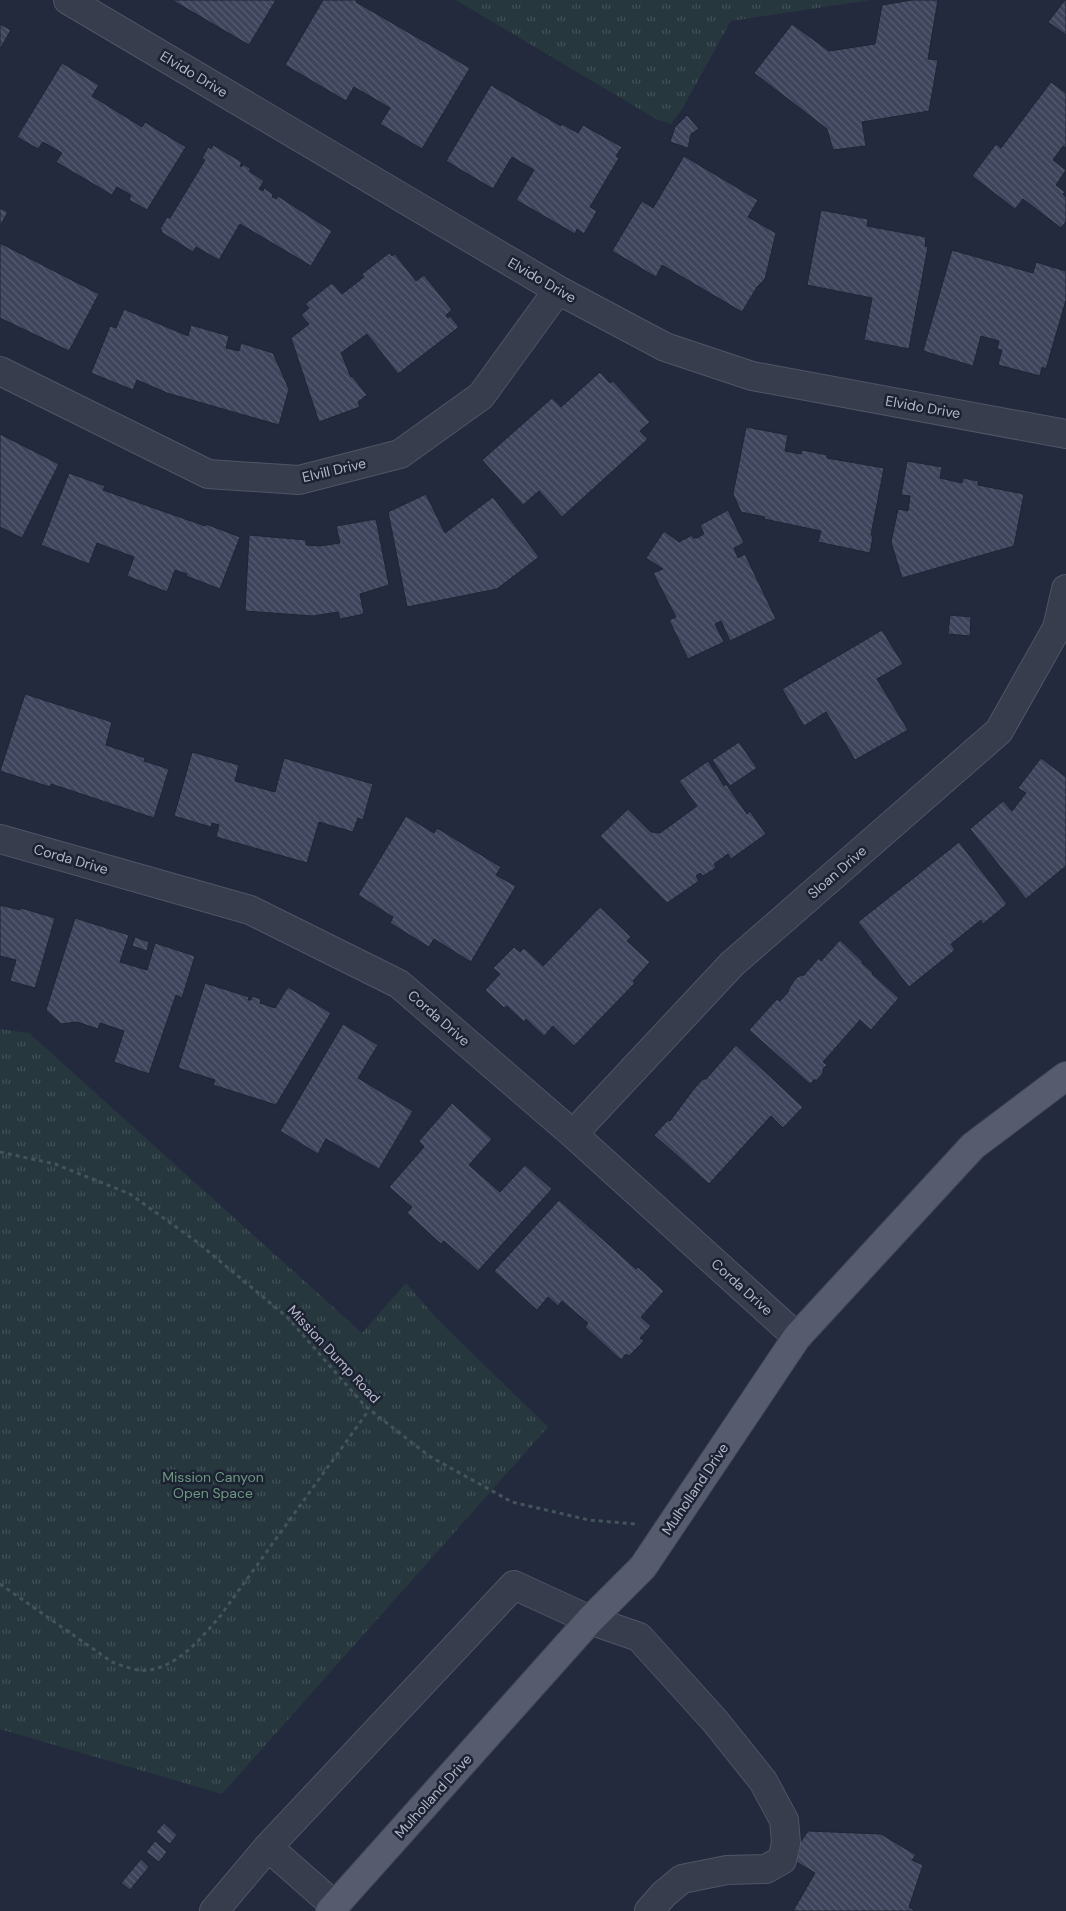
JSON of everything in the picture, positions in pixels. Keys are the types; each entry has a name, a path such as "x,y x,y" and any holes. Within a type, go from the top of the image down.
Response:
{"main road":[{"name":"Mulholland Drive","path":"333,1909 590,1620 643,1567 796,1337 973,1146 1066,1076"}],"street":[{"name":"Elvido Drive","path":"68,0 558,290 665,347 752,376 1066,434"},
{"name":"Elvill Drive","path":"0,371 208,474 299,480 400,454 481,396 558,290"},
{"name":"Sloan Drive","path":"572,1134 732,964 999,731 1058,628 1066,588"},
{"name":"Corda Drive","path":"0,839 250,910 399,984 572,1134 796,1337"},
{"path":"214,1911 268,1847 514,1585 590,1620 639,1638 715,1720 763,1781 784,1820 786,1843 782,1860 766,1869 727,1870 682,1879 664,1894 649,1911"},
{"path":"268,1847 333,1909"}],"path":[{"name":"Mission Dump Road","path":"0,1152 55,1164 130,1194 198,1242 287,1317 369,1410 429,1456 512,1502 589,1520 670,1528"},
{"path":"0,1584 112,1662 131,1668 149,1670 174,1661 199,1641 221,1616 369,1410"}],"green space":[{"path":"456,0 871,0 731,21 682,109 671,124 656,119"},
{"name":"Mission Canyon Open Space","path":"0,1029 29,1033 362,1333 406,1283 438,1320 548,1427 222,1794 0,1729"}],"building":[{"path":"172,0 276,0 249,45"},
{"path":"323,0 357,0 356,2 470,68 422,149 380,124 390,108 354,87 346,101 285,65"},
{"path":"912,0 938,0 928,59 938,60 929,111 862,122 866,146 833,150 827,129 754,73 792,24 829,51 875,44 882,5"},
{"path":"1066,0 1066,35 1048,22"},
{"path":"0,24 11,30 0,49"},
{"path":"62,63 99,85 92,96 142,127 145,122 186,147 147,210 129,200 131,195 117,187 112,195 56,162 62,153 43,142 38,149 17,137"},
{"path":"1051,82 1066,93 1066,148 1063,146 1053,160 1066,170 1056,185 1065,192 1063,194 1066,197 1066,222 1061,228 1023,199 1015,209 972,176 996,144 1001,148"},
{"path":"491,85 561,126 562,124 578,133 583,125 622,147 616,156 619,158 590,207 597,211 584,234 577,229 575,234 516,200 534,170 512,157 493,189 446,161"},
{"path":"687,115 699,129 691,134 688,148 670,142 675,127"},
{"path":"213,145 242,162 240,166 242,167 243,164 251,169 249,171 264,181 259,189 263,191 264,188 273,194 272,197 276,199 278,196 332,231 311,266 240,224 219,260 196,247 193,252 161,232 162,230 160,229 167,217 170,218 205,160 202,158 208,147 211,149"},
{"path":"684,156 758,200 748,217 776,233 765,279 757,287 742,312 662,265 656,277 612,251 642,201 653,208"},
{"path":"0,208 8,212 0,226"},
{"path":"821,210 868,219 867,226 926,237 925,246 928,247 909,349 864,340 872,298 807,285"},
{"path":"0,243 99,294 69,351 0,318"},
{"path":"952,250 1033,273 1036,262 1066,271 1066,300 1046,369 1042,367 1040,376 998,365 1002,350 997,349 999,341 981,336 973,366 923,351"},
{"path":"389,253 392,256 395,254 416,281 424,275 452,310 446,315 448,318 450,316 459,327 398,374 367,334 341,353 351,377 367,395 358,402 360,407 319,422 291,338 309,324 301,315 309,308 305,304 332,283 342,294 364,277 362,274"},
{"path":"124,309 188,336 191,325 229,336 226,348 239,351 241,343 273,353 289,389 279,425 167,393 137,380 133,390 91,373 110,326 116,328"},
{"path":"600,372 610,383 613,381 650,422 640,431 648,439 562,517 539,491 523,505 482,460 552,398 561,407"},
{"path":"746,427 788,435 785,451 801,454 802,450 827,455 827,458 884,468 871,535 873,536 870,553 818,542 821,531 741,512 733,494"},
{"path":"0,434 59,464 22,538 0,527"},
{"path":"907,461 942,467 940,478 962,483 963,478 978,481 978,485 1024,494 1014,546 902,578 891,542 898,509 908,511 910,496 901,495"},
{"path":"69,473 105,486 103,490 240,537 220,589 175,570 167,592 127,576 134,557 97,543 89,564 41,545"},
{"path":"426,494 445,533 493,497 539,557 497,589 407,607 388,512"},
{"path":"728,510 744,543 734,548 738,558 745,554 776,619 730,641 721,621 715,624 724,642 688,659 669,620 676,617 653,573 663,569 646,558 664,531 679,542 692,535 693,538 697,538 704,534 700,525"},
{"path":"376,519 389,585 360,594 364,614 340,619 338,612 313,616 245,611 249,535 306,540 306,545 320,546 340,543 336,526"},
{"path":"950,615 971,617 970,636 948,634"},
{"path":"882,630 903,664 877,679 908,730 855,760 826,712 804,726 782,689"},
{"path":"25,694 112,722 106,745 145,758 144,761 169,769 154,818 51,784 50,787 0,771"},
{"path":"739,742 757,768 730,786 712,760"},
{"path":"192,752 239,765 235,781 275,792 284,758 373,784 363,820 358,818 353,832 319,822 307,863 216,837 219,825 212,823 211,827 174,816"},
{"path":"1041,758 1066,777 1066,866 1026,899 970,829 1003,801 1012,811 1026,793 1018,788"},
{"path":"708,761 724,786 726,784 747,814 750,811 766,834 731,859 728,854 714,864 716,868 703,876 700,873 696,876 699,881 667,903 600,836 628,809 651,832 660,833 697,806 679,781"},
{"path":"406,816 434,833 437,828 501,867 496,875 516,886 471,962 434,939 429,947 390,923 393,917 358,895"},
{"path":"959,842 1007,904 983,924 981,920 951,944 955,950 909,987 858,922"},
{"path":"0,905 20,910 21,908 55,918 35,988 10,981 16,960 0,956"},
{"path":"600,907 631,937 627,941 650,962 633,981 635,983 574,1046 553,1026 544,1036 526,1019 524,1022 507,1006 504,1008 485,990 500,974 493,968 514,947 520,952 524,948 543,966"},
{"path":"75,918 129,935 120,962 147,970 155,943 195,956 182,998 176,995 149,1074 114,1062 124,1031 100,1023 98,1029 77,1022 61,1024 46,1010"},
{"path":"135,937 149,942 147,951 132,946"},
{"path":"840,940 863,962 872,974 899,998 871,1030 860,1020 823,1062 827,1065 823,1069 823,1073 810,1084 749,1030 777,999 780,1001 789,991 796,978 801,975 803,976 819,958 821,961"},
{"path":"205,983 249,997 248,1000 251,1000 252,996 261,999 260,1003 275,1008 288,987 331,1013 276,1105 213,1085 215,1080 178,1068"},
{"path":"343,1024 378,1045 358,1078 413,1111 379,1169 326,1139 318,1154 280,1131"},
{"path":"736,1045 803,1107 783,1128 771,1116 709,1184 654,1135 668,1120 670,1121 693,1090 703,1079 706,1079"},
{"path":"452,1103 492,1139 469,1165 500,1192 525,1165 552,1189 478,1271 444,1241 441,1244 407,1213 412,1207 389,1187 424,1147 419,1141"},
{"path":"559,1200 636,1269 638,1267 664,1291 641,1317 651,1326 640,1338 644,1341 629,1356 626,1354 621,1360 585,1327 588,1323 562,1301 558,1306 548,1297 537,1310 494,1271"},
{"path":"164,1823 177,1835 170,1844 156,1832"},
{"path":"808,1831 881,1834 916,1855 912,1860 923,1865 909,1907 915,1911 793,1911 815,1873 790,1858"},
{"path":"155,1841 167,1852 159,1862 146,1852"},
{"path":"141,1859 149,1867 130,1890 121,1883"}]}
